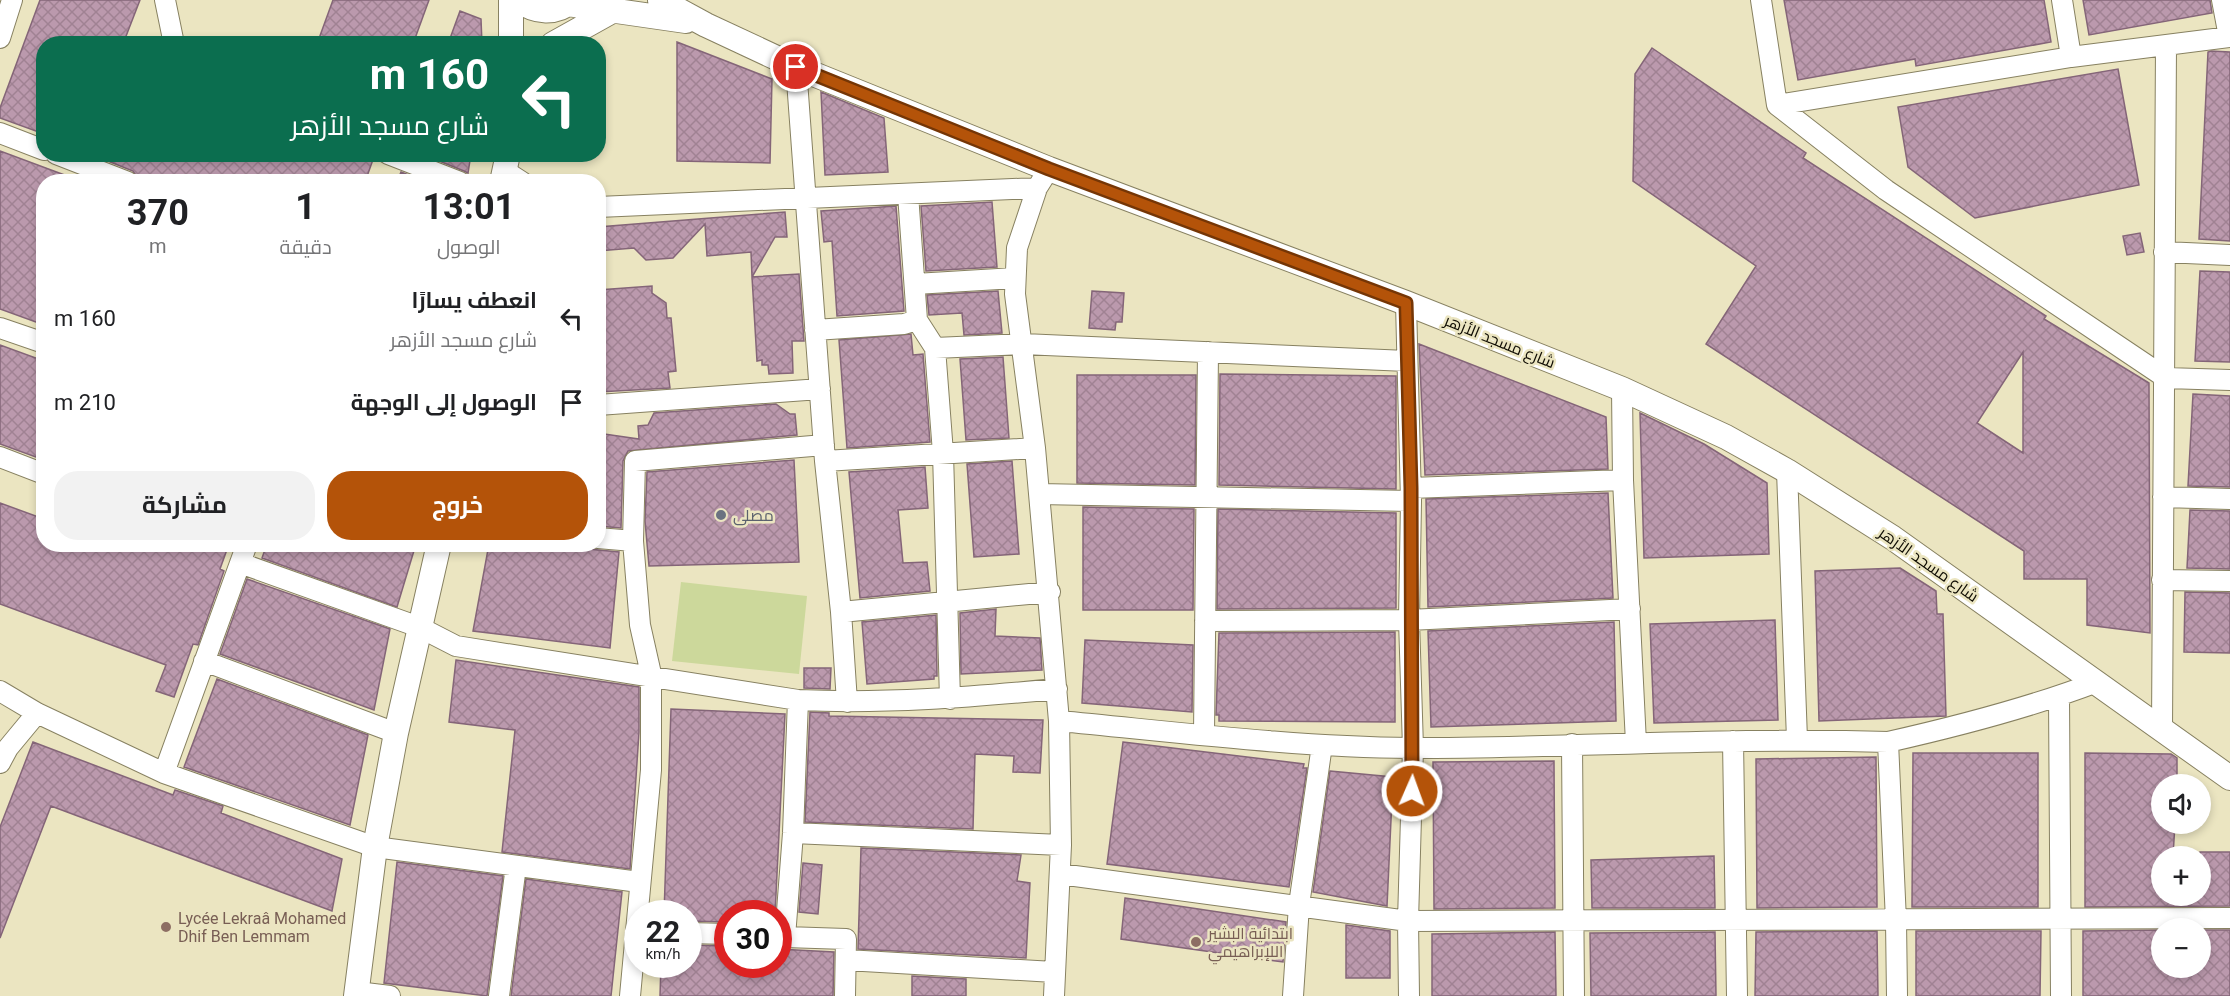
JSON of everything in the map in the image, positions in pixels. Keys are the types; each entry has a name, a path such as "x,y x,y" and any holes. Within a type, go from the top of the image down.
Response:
{"street":[{"path":"0,38 12,0"},
{"path":"165,0 172,36"},
{"path":"511,36 512,0"},
{"name":"شارع مسجد الأزهر","path":"518,0 535,10 567,4 706,25"},
{"name":"شارع مسجد الأزهر","path":"660,0 706,25 796,67 1043,178 1406,303 1622,389 1726,437 1787,471 1893,538 2230,778"},
{"path":"1761,0 1777,105 1886,190 2166,378 2230,380"},
{"path":"2062,0 2072,57"},
{"path":"1777,105 2072,57 2229,37 2222,0"},
{"path":"548,36 567,4"},
{"path":"567,36 614,10"},
{"path":"2162,729 2166,378 2164,252 2166,46"},
{"path":"796,67 824,453 841,612 847,702"},
{"path":"0,134 36,147"},
{"path":"77,162 107,174"},
{"path":"409,162 439,174"},
{"path":"606,207 806,196 908,194 1043,178 1017,248 1014,294 1023,344 1035,448 1050,592 1059,721 1061,845 1054,996"},
{"path":"908,194 917,320 935,348 943,453 945,603 950,699"},
{"path":"2164,252 2230,255"},
{"path":"915,284 1015,278"},
{"path":"1406,303 1411,494 1409,620 1413,748 1408,921 1409,996"},
{"path":"816,330 904,324 917,320"},
{"path":"0,328 36,340"},
{"path":"935,348 1023,344 1407,361"},
{"path":"1204,734 1208,352"},
{"path":"606,404 820,389"},
{"path":"1622,389 1623,480 1636,743"},
{"path":"638,900 651,770 651,674 640,625 633,541 635,461 824,453 943,453 1035,448"},
{"path":"0,457 36,471"},
{"path":"1787,471 1797,739"},
{"path":"1039,494 1206,497 1411,494 1623,480"},
{"path":"2163,497 2230,499"},
{"path":"606,539 633,541"},
{"path":"390,996 356,994 375,847 396,733 437,552"},
{"path":"164,773 243,554 419,627 456,646 651,674 798,700 847,702 950,699 1057,689"},
{"path":"2162,580 2230,581"},
{"path":"841,612 1050,592"},
{"path":"1205,621 1409,620 1630,609"},
{"path":"204,661 396,733"},
{"path":"1059,721 1322,745 1413,748 1797,739 1888,742 1966,724 2059,697 2097,682"},
{"path":"0,691 37,713 164,773 375,847 639,882"},
{"path":"2059,697 2061,996"},
{"path":"786,900 793,833 798,700"},
{"path":"0,763 8,748 37,713"},
{"path":"1733,741 1737,996"},
{"path":"1888,742 1897,996"},
{"path":"1572,744 1574,996"},
{"path":"1293,996 1299,905 1322,745"},
{"path":"793,833 1061,845"},
{"path":"499,996 516,866"},
{"path":"1060,874 1408,921 2230,918"},
{"path":"792,936 846,939 845,996"},
{"path":"846,960 1054,972"},
{"path":"630,996 632,978"}],"green space":[{"path":"681,582 807,596 799,674 672,661"}],"building":[{"path":"40,0 140,0 126,36 36,36 36,131 0,118 0,108"},
{"path":"333,0 429,0 416,36 320,36"},
{"path":"1784,0 2044,0 2051,42 1916,66 1915,59 1798,80"},
{"path":"2083,0 2210,0 2212,13 2089,35"},
{"path":"460,11 481,19 482,36 451,36"},
{"path":"677,42 772,79 770,163 677,161"},
{"path":"1652,48 1806,153 1803,158 2046,316 2044,319 2149,383 2150,633 2087,625 2087,579 2024,579 2024,551 1706,344 1756,266 1633,181 1635,74","holes":["2023,352 2023,453 1977,423"]},
{"path":"2208,52 2230,52 2230,241 2199,239"},
{"path":"2118,69 2139,185 1975,218 1908,167 1898,107"},
{"path":"821,92 884,118 888,172 825,175"},
{"path":"0,151 62,174 36,174 36,322 0,309"},
{"path":"110,162 372,162 368,174 135,174 133,171"},
{"path":"442,162 470,162 468,173"},
{"path":"992,202 997,267 926,271 921,206"},
{"path":"896,206 904,311 837,316 832,241 824,242 821,211"},
{"path":"785,212 787,237 775,237 752,277 751,252 707,256 705,224 673,258 646,260 634,248 606,250 606,226"},
{"path":"2140,233 2144,252 2127,255 2123,236"},
{"path":"2200,271 2230,272 2230,362 2195,361"},
{"path":"799,274 804,341 792,341 793,373 769,374 768,365 762,365 762,360 757,361 752,277"},
{"path":"652,286 652,293 666,303 667,318 671,318 676,371 668,372 670,388 606,392 606,289"},
{"path":"998,291 1002,333 964,335 962,313 929,315 927,295"},
{"path":"1092,291 1124,293 1122,322 1116,322 1115,330 1089,328"},
{"path":"911,334 913,355 923,354 930,442 847,448 839,340"},
{"path":"1419,344 1606,417 1608,469 1425,475"},
{"path":"0,345 36,358 36,457 0,444"},
{"path":"1003,357 1009,438 966,440 960,359"},
{"path":"1220,374 1396,376 1396,489 1219,485"},
{"path":"1077,375 1196,375 1195,485 1077,483"},
{"path":"2193,394 2230,396 2230,487 2188,486"},
{"path":"776,404 790,414 795,414 797,435 628,451 623,461 621,528 606,527 606,434 639,439 638,426 648,425 654,413"},
{"path":"1640,413 1704,444 1767,483 1769,554 1644,558"},
{"name":"مصلى","path":"794,460 799,562 649,566 645,521 647,472"},
{"path":"1012,461 1019,554 974,557 967,464"},
{"path":"925,467 928,508 898,510 903,563 927,562 930,591 860,598 849,472"},
{"path":"1608,493 1613,598 1428,607 1426,499"},
{"path":"0,503 36,516 36,552 226,552 220,569 224,571 198,645 193,644 174,697 156,691 166,665 0,604"},
{"path":"1083,507 1194,509 1193,610 1083,610"},
{"path":"1218,509 1396,513 1396,608 1217,609"},
{"path":"2190,510 2230,511 2230,569 2187,568"},
{"path":"264,552 414,552 397,607 262,558"},
{"path":"488,552 619,552 610,648 473,631"},
{"path":"1900,568 1936,591 1937,614 1943,614 1946,716 1819,721 1815,571"},
{"path":"247,579 390,629 374,710 220,654"},
{"path":"2185,592 2230,593 2230,653 2184,652"},
{"path":"996,609 995,636 1040,638 1042,670 961,674 960,613"},
{"path":"936,615 937,676 934,676 934,679 867,684 862,622"},
{"path":"1775,620 1778,720 1654,723 1650,624"},
{"path":"1614,622 1616,721 1431,727 1428,631"},
{"path":"1395,632 1395,722 1219,721 1219,715 1216,715 1219,633"},
{"path":"1085,640 1193,645 1192,712 1082,703"},
{"path":"456,660 639,687 639,732 630,869 502,852 515,730 449,722"},
{"path":"804,668 831,668 830,689 804,688"},
{"path":"217,679 368,735 350,825 184,767"},
{"path":"671,709 785,714 776,900 714,900 714,922 702,921 702,900 664,900"},
{"path":"810,712 829,713 829,716 1043,720 1040,773 1013,772 1014,756 975,754 973,829 805,822"},
{"path":"33,742 173,795 175,790 223,806 221,813 342,859 332,911 51,806 0,938 0,827"},
{"path":"1123,742 1304,764 1303,768 1307,768 1289,887 1107,864"},
{"path":"1913,753 2038,753 2038,907 1912,907"},
{"path":"2085,753 2171,754 2177,758 2177,774 2151,774 2151,834 2174,834 2174,846 2151,846 2151,906 2211,906 2211,852 2230,852 2230,906 2085,907"},
{"path":"1876,757 1877,907 1757,908 1756,759"},
{"path":"1554,761 1555,908 1434,909 1433,762"},
{"path":"1330,771 1393,777 1387,906 1313,892"},
{"path":"861,848 1021,855 1017,881 1030,883 1026,958 858,949"},
{"path":"1714,856 1715,908 1592,908 1591,860"},
{"path":"397,862 503,876 487,996 384,983"},
{"path":"803,863 822,865 818,914 799,912"},
{"path":"526,879 622,892 611,996 511,996"},
{"path":"1125,898 1286,922 1283,962 1121,939"},
{"path":"1346,925 1390,931 1390,978 1346,978"},
{"path":"2151,930 2151,978 2211,978 2211,930 2230,930 2230,996 2083,996 2083,931"},
{"path":"1877,931 1878,996 1755,996 1756,932"},
{"path":"1916,931 2041,931 2040,996 1916,996"},
{"path":"1555,932 1556,996 1432,996 1432,934"},
{"path":"1715,932 1716,996 1591,996 1590,933"},
{"path":"702,945 714,946 714,978 792,978 792,950 834,952 833,996 660,996 661,978 702,978"},
{"path":"912,976 966,979 966,996 912,996"}],"place":[{"name":"مصلى","path":"721,515"},
{"name":"Lycée Lekraâ Mohamed Dhif Ben Lemmam","path":"166,927"},
{"name":"ابتدائية البشير اللإبراهيمي","path":"1196,942"}],"route":[{"path":"796,67 1049,169 1406,303 1411,488 1409,620 1412,791"}]}
